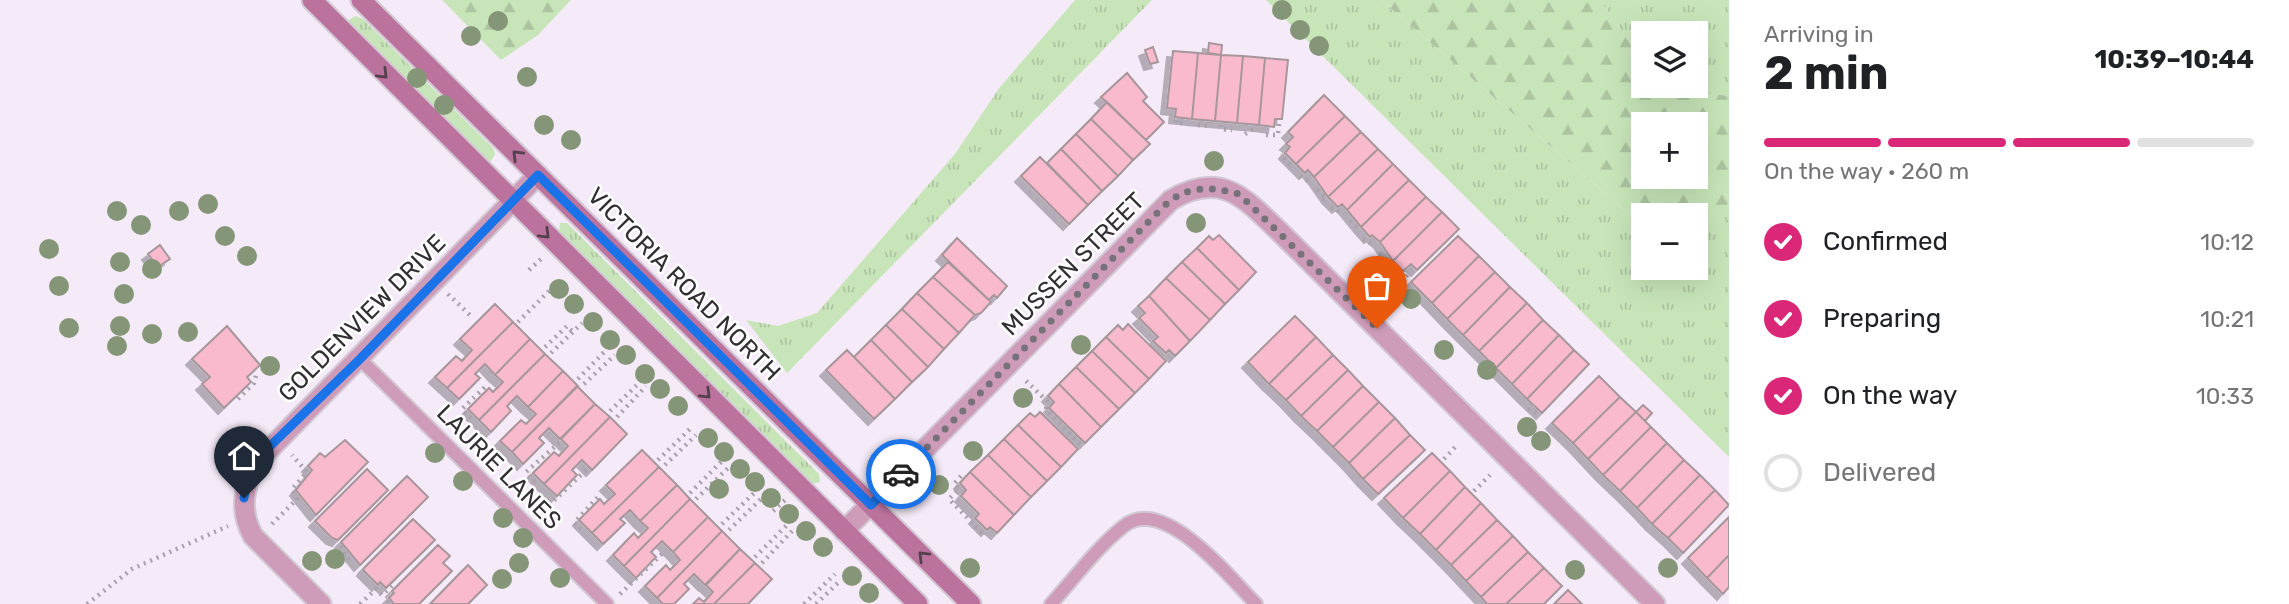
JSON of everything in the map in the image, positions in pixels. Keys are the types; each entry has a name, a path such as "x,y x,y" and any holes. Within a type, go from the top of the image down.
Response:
{"main road":[{"path":"312,0 918,604"},
{"name":"VICTORIA ROAD NORTH","path":"361,0 971,604"}],"street":[{"name":"GOLDENVIEW DRIVE","path":"251,531 244,498 254,465 277,438 360,359 538,175"},
{"name":"MUSSEN STREET","path":"844,531 1171,200 1188,191 1211,188 1239,194 1655,604"},
{"path":"251,531 321,604"}],"lane":[{"name":"LAURIE LANES","path":"360,359 607,604"},
{"path":"1051,604 1126,524 1151,518 1177,527 1256,604"}],"path":[{"path":"1176,120 1176,123 1185,123"},
{"path":"1266,135 1278,135 1279,121"},
{"path":"1198,125 1209,126 1209,122"},
{"path":"1222,125 1222,130 1232,130"},
{"path":"1245,134 1255,128"},
{"path":"1284,158 1291,166"},
{"path":"1300,176 1308,181 1311,178"},
{"path":"1317,190 1326,198 1324,200"},
{"path":"1331,208 1340,212 1342,210"},
{"path":"1350,221 1357,228 1355,232"},
{"path":"1363,239 1372,244 1375,242"},
{"path":"1380,253 1387,262"},
{"path":"529,270 545,254"},
{"path":"1396,274 1402,280 1412,270"},
{"path":"435,281 473,318"},
{"path":"518,322 549,290"},
{"path":"551,353 582,323"},
{"path":"545,347 567,326 573,332"},
{"path":"578,379 608,348"},
{"path":"584,384 615,355"},
{"path":"238,399 254,383 257,372"},
{"path":"610,411 641,381"},
{"path":"1026,381 1047,401 1046,410 1082,446"},
{"path":"617,417 646,386"},
{"path":"471,418 462,409 485,387"},
{"path":"1528,409 1540,414"},
{"path":"658,460 690,429"},
{"path":"665,465 696,435"},
{"path":"535,482 526,472 560,442"},
{"path":"1444,459 1458,444"},
{"path":"690,493 722,461"},
{"path":"696,499 729,467"},
{"path":"528,526 586,470"},
{"path":"87,604 143,564 222,527 251,531 297,499 292,489 307,472"},
{"path":"1474,491 1490,475"},
{"path":"961,476 954,484 959,489 949,499 981,532 984,530"},
{"path":"722,524 754,493"},
{"path":"773,512 790,495"},
{"path":"581,529 574,523 598,497"},
{"path":"729,530 761,499"},
{"path":"755,557 787,525"},
{"path":"762,563 792,531"},
{"path":"341,546 350,562"},
{"path":"618,595 665,551"},
{"path":"804,604 835,574"},
{"path":"816,604 841,580"},
{"path":"360,604 376,589 382,595 393,584"}],"green space":[{"path":"442,0 571,0 538,35 501,60"},
{"path":"1075,0 1152,0 787,373 746,320 778,326 817,313 955,154 1000,87"},
{"path":"1266,0 1381,0 1631,216 1631,280 1708,280 1708,227 1729,200 1729,457"},
{"path":"1381,0 1600,0 1631,45 1631,98 1708,98 1708,94 1729,96 1729,202 1708,228 1708,203 1631,203 1631,216"},
{"path":"1600,0 1729,0 1729,96 1708,94 1708,21 1631,21 1631,45"},
{"path":"355,16 363,19 493,148 495,154 491,161 485,160 349,24 349,20"},
{"path":"560,223 567,223 819,474 820,482 809,482 559,233"}],"building":[{"path":"1209,43 1222,45 1221,55 1208,53"},
{"path":"1153,47 1158,62 1150,64 1145,50"},
{"path":"1173,51 1198,53 1192,119 1175,117 1176,109 1167,108"},
{"path":"1198,53 1221,55 1215,121 1192,119"},
{"path":"1221,55 1243,56 1237,123 1215,121"},
{"path":"1243,56 1265,58 1259,125 1237,123"},
{"path":"1265,58 1288,60 1282,119 1275,119 1274,127 1259,125"},
{"path":"1127,73 1147,97 1143,101 1164,122 1146,140 1101,97"},
{"path":"1324,95 1345,116 1296,164 1285,153 1290,147 1286,144 1293,137 1288,132"},
{"path":"1107,102 1150,144 1133,160 1091,119"},
{"path":"1345,116 1361,132 1314,177 1308,170 1305,173 1296,164"},
{"path":"1091,119 1133,160 1118,176 1076,134"},
{"path":"1361,132 1378,149 1328,197 1314,177"},
{"path":"1076,134 1118,176 1102,191 1061,149"},
{"path":"1061,149 1102,191 1088,205 1047,163"},
{"path":"1378,149 1393,164 1347,210 1342,204 1338,207 1328,197"},
{"path":"1040,157 1088,205 1069,224 1021,176"},
{"path":"1393,164 1409,180 1361,227 1347,210"},
{"path":"1409,180 1426,197 1380,242 1372,235 1370,237 1361,227"},
{"path":"1426,197 1442,212 1393,261 1380,242"},
{"path":"1442,212 1459,229 1417,270 1411,264 1403,271 1393,261"},
{"path":"1219,235 1256,272 1239,290 1197,248 1209,236 1213,240"},
{"path":"1458,236 1479,256 1432,303 1411,282"},
{"path":"957,238 1007,286 997,298 994,295 989,300 942,255"},
{"path":"160,245 170,259 158,267 148,254"},
{"path":"1197,248 1239,290 1225,304 1182,262"},
{"path":"1479,256 1495,272 1447,319 1432,303"},
{"path":"948,262 991,302 981,313 975,315 933,277"},
{"path":"1182,262 1225,304 1210,320 1166,278"},
{"path":"1495,272 1510,287 1463,335 1447,319"},
{"path":"933,277 975,315 959,333 917,293"},
{"path":"1166,278 1210,320 1190,341 1149,296"},
{"path":"1510,287 1527,303 1479,351 1463,335"},
{"path":"917,293 959,333 944,349 902,309"},
{"path":"1149,296 1190,341 1175,356 1169,350 1166,353 1153,341 1158,337 1139,318 1145,313 1138,306"},
{"path":"1527,303 1543,320 1496,368 1479,351"},
{"path":"495,304 513,322 447,388 435,377 456,356 462,361 472,350 460,339"},
{"path":"902,309 944,349 928,367 886,325"},
{"path":"1295,316 1316,337 1269,384 1248,362"},
{"path":"1543,320 1559,335 1512,384 1496,368"},
{"path":"513,322 530,339 495,375 485,364 475,374 480,378 459,399 447,388"},
{"path":"1128,324 1166,361 1149,379 1106,337 1118,325 1123,330"},
{"path":"886,325 928,367 912,382 871,340"},
{"path":"227,326 260,365 247,377 251,382 224,408 202,384 210,377 192,359"},
{"path":"1559,335 1574,350 1527,399 1512,384"},
{"path":"1106,337 1149,379 1135,393 1092,351"},
{"path":"1316,337 1333,355 1286,400 1269,384"},
{"path":"530,339 545,354 479,420 468,409 489,388 493,392 503,382 495,375"},
{"path":"871,340 912,382 895,399 854,357"},
{"path":"847,350 895,399 874,419 826,370"},
{"path":"1574,350 1589,364 1542,413 1527,399"},
{"path":"1092,351 1135,393 1119,409 1076,367"},
{"path":"545,354 563,371 528,407 517,396 507,406 511,411 491,432 479,420"},
{"path":"1333,355 1348,370 1301,416 1286,400"},
{"path":"1076,367 1119,409 1101,427 1059,384"},
{"path":"1348,370 1363,386 1317,431 1301,416"},
{"path":"563,371 578,386 512,452 500,441 521,420 526,424 536,414 528,407"},
{"path":"1599,376 1620,397 1573,443 1552,423"},
{"path":"1059,384 1101,427 1085,443 1049,408 1054,402 1048,396"},
{"path":"577,386 595,404 560,439 549,428 539,438 544,443 523,464 512,452"},
{"path":"1363,386 1379,402 1333,447 1317,431"},
{"path":"1620,397 1636,412 1588,459 1573,443"},
{"path":"1379,402 1395,418 1349,463 1333,447"},
{"path":"595,404 610,417 544,484 533,473 554,452 559,456 568,446 561,439"},
{"path":"1643,405 1652,413 1645,421 1636,412"},
{"path":"1040,412 1078,449 1061,467 1018,425 1030,413 1035,417"},
{"path":"1636,412 1651,427 1603,475 1588,459"},
{"path":"610,417 627,434 592,470 582,460 572,470 577,475 557,496 544,484"},
{"path":"1395,418 1410,435 1363,479 1349,463"},
{"path":"1018,425 1061,467 1047,481 1004,439"},
{"path":"1651,427 1667,443 1620,491 1603,475"},
{"path":"1410,435 1425,450 1378,494 1363,479"},
{"path":"1004,439 1047,481 1031,497 988,455"},
{"path":"345,440 368,462 316,515 296,490 312,470 308,466 320,453 325,457"},
{"path":"1667,443 1684,460 1637,508 1620,491"},
{"path":"642,450 659,467 592,533 579,520 600,499 604,504 615,494 606,485"},
{"path":"1432,453 1450,471 1403,518 1384,498"},
{"path":"988,455 1031,497 1014,515 970,472"},
{"path":"1684,460 1700,475 1652,524 1637,508"},
{"path":"659,467 677,485 640,521 630,510 620,519 625,523 603,544 592,533"},
{"path":"367,469 388,490 338,540 332,538 315,521"},
{"path":"1450,471 1465,487 1420,534 1403,518"},
{"path":"970,472 1014,515 997,533 990,527 987,530 975,518 979,514 961,496 966,490 960,483"},
{"path":"1700,475 1715,490 1668,538 1652,524"},
{"path":"407,476 428,497 360,565 341,542"},
{"path":"677,485 690,499 624,566 613,555 634,533 638,538 648,528 640,521"},
{"path":"1465,487 1481,503 1436,550 1420,534"},
{"path":"1715,490 1729,505 1683,553 1668,538"},
{"path":"690,499 708,517 673,552 662,541 651,552 656,557 636,578 624,566"},
{"path":"1481,503 1497,520 1451,565 1436,550"},
{"path":"708,517 722,531 657,598 645,586 666,565 670,570 680,560 673,552"},
{"path":"1729,517 1729,555 1707,578 1688,558"},
{"path":"413,519 435,540 386,588 380,582 378,585 363,570"},
{"path":"1497,520 1513,536 1466,581 1451,565"},
{"path":"722,531 740,549 705,585 694,574 684,584 689,589 674,604 663,604 657,598"},
{"path":"1513,536 1528,552 1481,597 1466,581"},
{"path":"438,545 450,556 443,563 452,571 419,604 394,604 389,598 394,593 392,591"},
{"path":"740,549 755,563 714,604 693,604 699,598 704,602 713,592 706,585"},
{"path":"1528,552 1544,568 1506,604 1487,604 1481,597"},
{"path":"1729,555 1729,587 1723,594 1707,578"},
{"path":"755,563 772,579 748,604 714,604"},
{"path":"468,565 487,585 468,604 430,604"},
{"path":"1544,568 1562,586 1544,604 1506,604"},
{"path":"1568,590 1582,604 1554,604"}],"way so far":[{"path":"901,474 1162,208 1188,191 1211,188 1239,194 1377,328"}],"route":[{"path":"244,498 248,477 264,452 360,359 538,175 871,505 901,474"}]}
